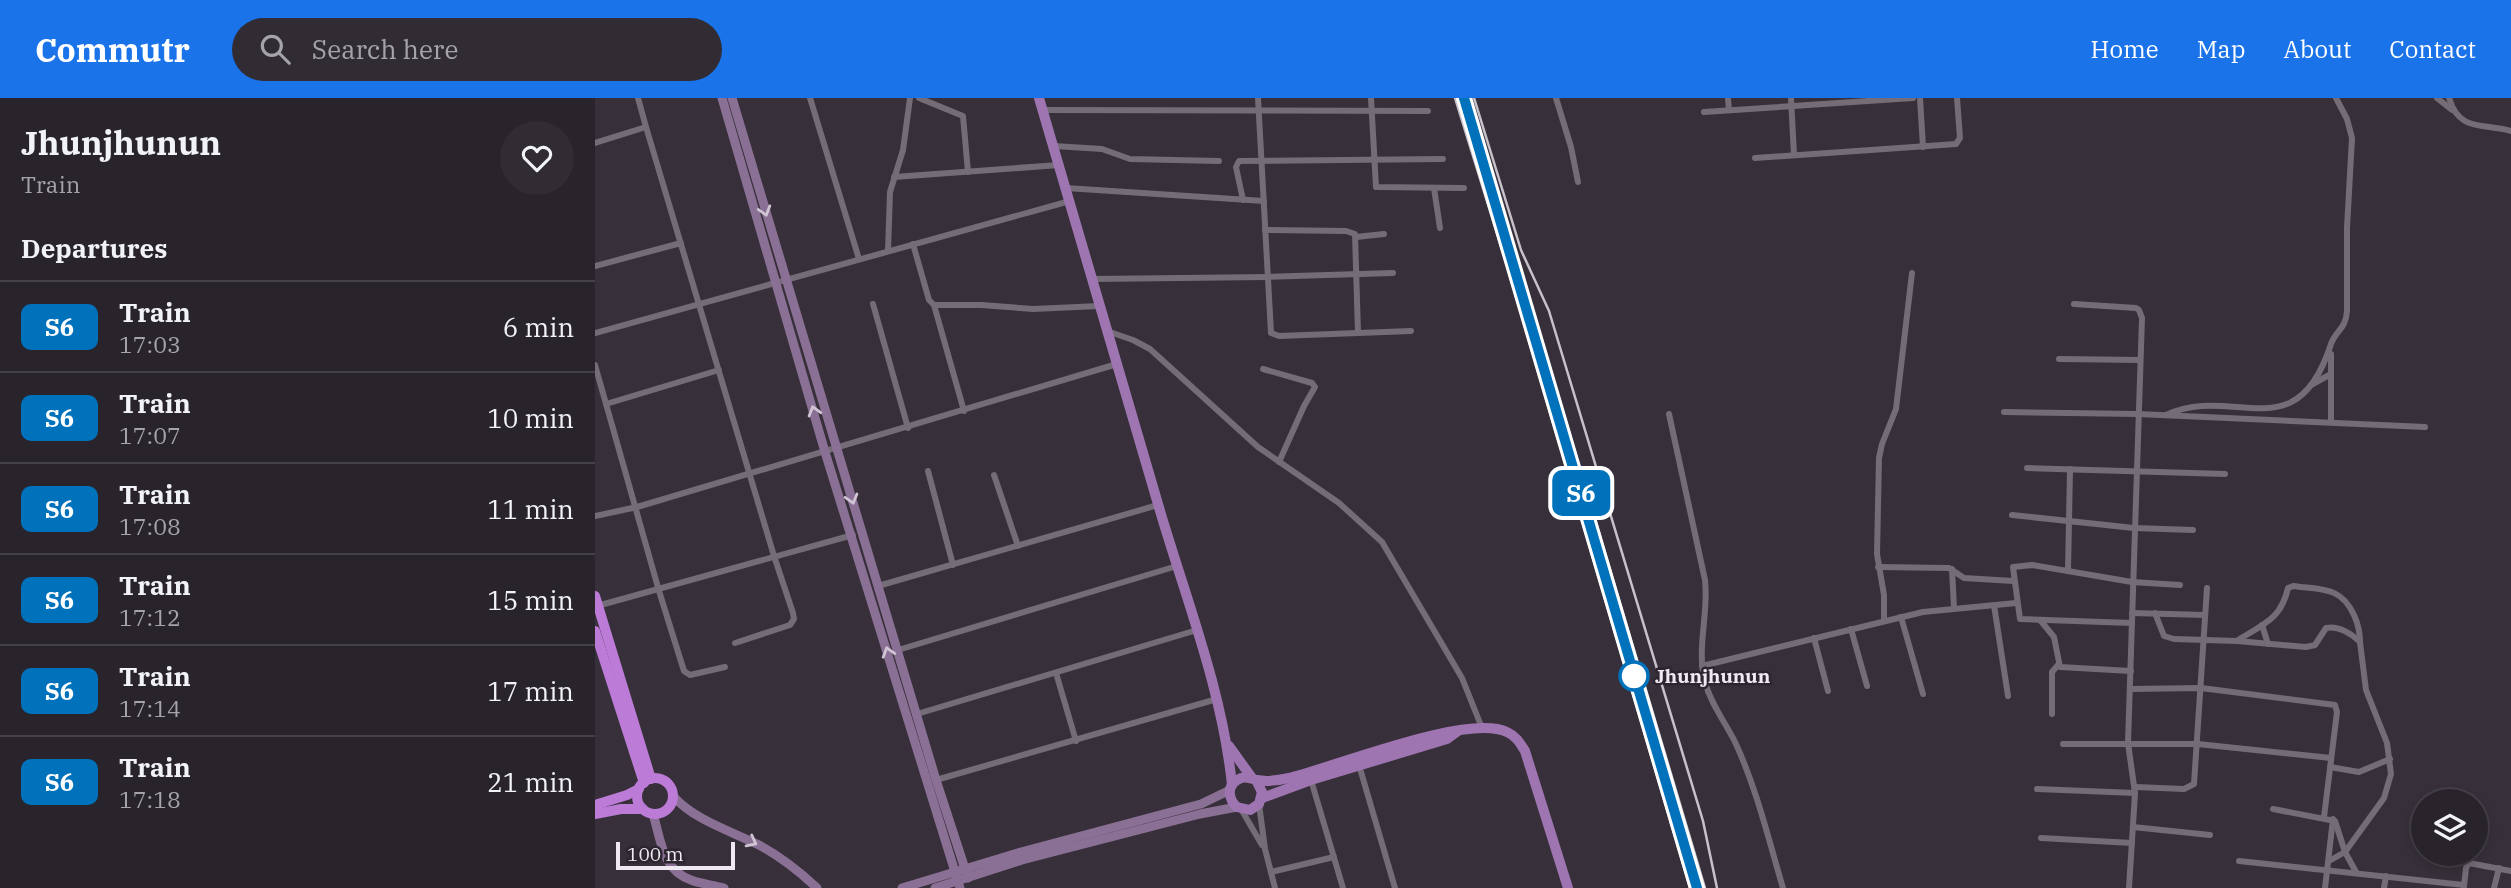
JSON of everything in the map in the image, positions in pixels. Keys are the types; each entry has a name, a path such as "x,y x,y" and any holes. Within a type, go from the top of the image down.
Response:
{"highway":[{"path":"596,603 645,784 638,800 648,812"},
{"path":"595,631 645,784"},
{"path":"595,805 627,795 645,784 665,782 673,796 668,808 662,813 621,809 595,814"}],"main road":[{"path":"1039,98 1217,699 1229,746 1230,797 1239,808 1250,810 1260,801 1311,780 1447,739 1458,730"},
{"path":"1231,788 1239,779 1285,779 1444,732 1482,728 1507,732 1518,739 1525,751 1568,888"},
{"path":"1229,746 1261,785 1260,801"}],"street":[{"path":"638,98 793,612 793,622 786,628 735,643"},
{"path":"722,98 837,448 857,534 959,870"},
{"path":"732,98 825,452 878,586 936,780 962,883"},
{"path":"810,98 859,259"},
{"path":"888,251 890,192 903,150 910,98"},
{"path":"919,98 963,116 968,172"},
{"path":"1258,98 1269,328 1272,335 1411,331"},
{"path":"1371,98 1374,183 1378,188 1464,188"},
{"path":"1556,98 1578,182"},
{"path":"1728,98 1729,110"},
{"path":"1705,112 1791,102 1913,98"},
{"path":"1920,98 1923,147"},
{"path":"1755,158 1953,145 1959,142 1957,98"},
{"path":"2166,415 2187,407 2263,409 2282,406 2295,401 2309,386 2326,360 2347,319 2347,229 2352,148 2350,127 2336,98"},
{"path":"2437,98 2463,121 2511,131"},
{"path":"2449,98 2455,113"},
{"path":"1791,102 1794,155"},
{"path":"1042,110 1428,111"},
{"path":"595,143 646,127"},
{"path":"1054,146 1102,149 1130,159 1219,161"},
{"path":"1243,200 1237,163 1443,159"},
{"path":"894,177 1059,165"},
{"path":"1066,188 1264,201"},
{"path":"1434,188 1440,228"},
{"path":"595,333 1070,201"},
{"path":"1265,230 1353,232 1356,237 1358,333"},
{"path":"1356,237 1384,234"},
{"path":"595,265 681,243"},
{"path":"913,244 929,300 934,305 964,411"},
{"path":"1092,279 1393,273"},
{"path":"1884,621 1884,595 1878,567 1880,449 1896,409 1912,273"},
{"path":"873,304 908,428"},
{"path":"934,305 981,304 1033,309 1099,306"},
{"path":"2074,304 2139,310 2142,318 2128,743 2135,790 2129,888"},
{"path":"1106,330 1150,349 1234,426 1279,462 1339,503 1382,542 1462,678 1482,728"},
{"path":"2330,348 2331,422"},
{"path":"2059,359 2140,360"},
{"path":"595,516 637,507 1117,364"},
{"path":"595,365 659,591 686,674 725,667"},
{"path":"1263,369 1312,383 1315,387 1279,462"},
{"path":"606,404 719,370"},
{"path":"2309,386 2331,374"},
{"path":"2282,406 2284,420"},
{"path":"2208,407 2226,418"},
{"path":"2004,412 2138,414 2425,427"},
{"path":"1669,414 1705,580 1707,603 1702,666 1711,699 1741,756 1783,888"},
{"path":"2027,468 2225,474"},
{"path":"2068,571 2070,469"},
{"path":"928,471 953,565"},
{"path":"994,475 1018,546"},
{"path":"878,586 1158,505"},
{"path":"2012,514 2134,528 2193,530"},
{"path":"596,603 659,591 857,534"},
{"path":"2132,623 2020,619 2012,569 2016,565 2032,565 2132,582 2181,585"},
{"path":"898,650 1177,566"},
{"path":"1878,567 1952,569 1964,578 2013,581"},
{"path":"1952,569 1954,608"},
{"path":"2237,641 2262,625 2283,606 2289,586 2334,592 2343,596 2359,628 2366,690 2387,743 2390,759 2389,785 2384,798 2345,852 2328,865"},
{"path":"2037,789 2135,790 2184,789 2192,786 2195,780 2198,744 2207,588"},
{"path":"1702,666 1901,617 1954,608 2016,603"},
{"path":"1994,605 2008,696"},
{"path":"2132,613 2205,615"},
{"path":"2155,613 2164,636 2174,639 2311,647 2317,643 2326,628 2332,627 2350,634 2360,642"},
{"path":"1901,617 1923,694"},
{"path":"2040,620 2054,637 2058,665 2052,672 2052,714"},
{"path":"2262,625 2268,644"},
{"path":"1851,629 1867,686"},
{"path":"917,714 1197,630"},
{"path":"1814,638 1828,691"},
{"path":"2058,665 2066,668 2131,671"},
{"path":"1056,673 1076,741"},
{"path":"2130,689 2201,688 2335,705 2337,712 2323,817"},
{"path":"936,780 1217,699"},
{"path":"2063,744 2198,744 2331,758"},
{"path":"2330,767 2359,772 2390,759"},
{"path":"1359,765 1395,888"},
{"path":"1311,780 1343,888"},
{"path":"902,888 1201,804 1231,788"},
{"path":"673,796 689,809 793,867 817,888"},
{"path":"1260,801 1265,849 1275,888"},
{"path":"935,888 962,883 1022,860 1217,809 1239,808 1265,849"},
{"path":"2273,809 2333,819 2338,826 2345,852 2356,872"},
{"path":"648,812 669,866 677,879 724,888"},
{"path":"2325,888 2333,819"},
{"path":"2133,827 2210,835"},
{"path":"2041,838 2132,843"},
{"path":"1271,872 1334,857"},
{"path":"2239,861 2328,865 2429,885 2464,887 2469,863 2511,871"},
{"path":"2494,888 2499,868"},
{"path":"2384,888 2386,876"}],"railway":[{"path":"1455,98 1690,888"},
{"path":"1474,98 1521,250 1549,311 1703,821 1717,888"},
{"path":"1519,264 1705,888"}],"train":[{"name":"S6","path":"1464,98 1697,888"}],"place":[{"name":"Jhunjhunun","path":"1634,676"}]}
